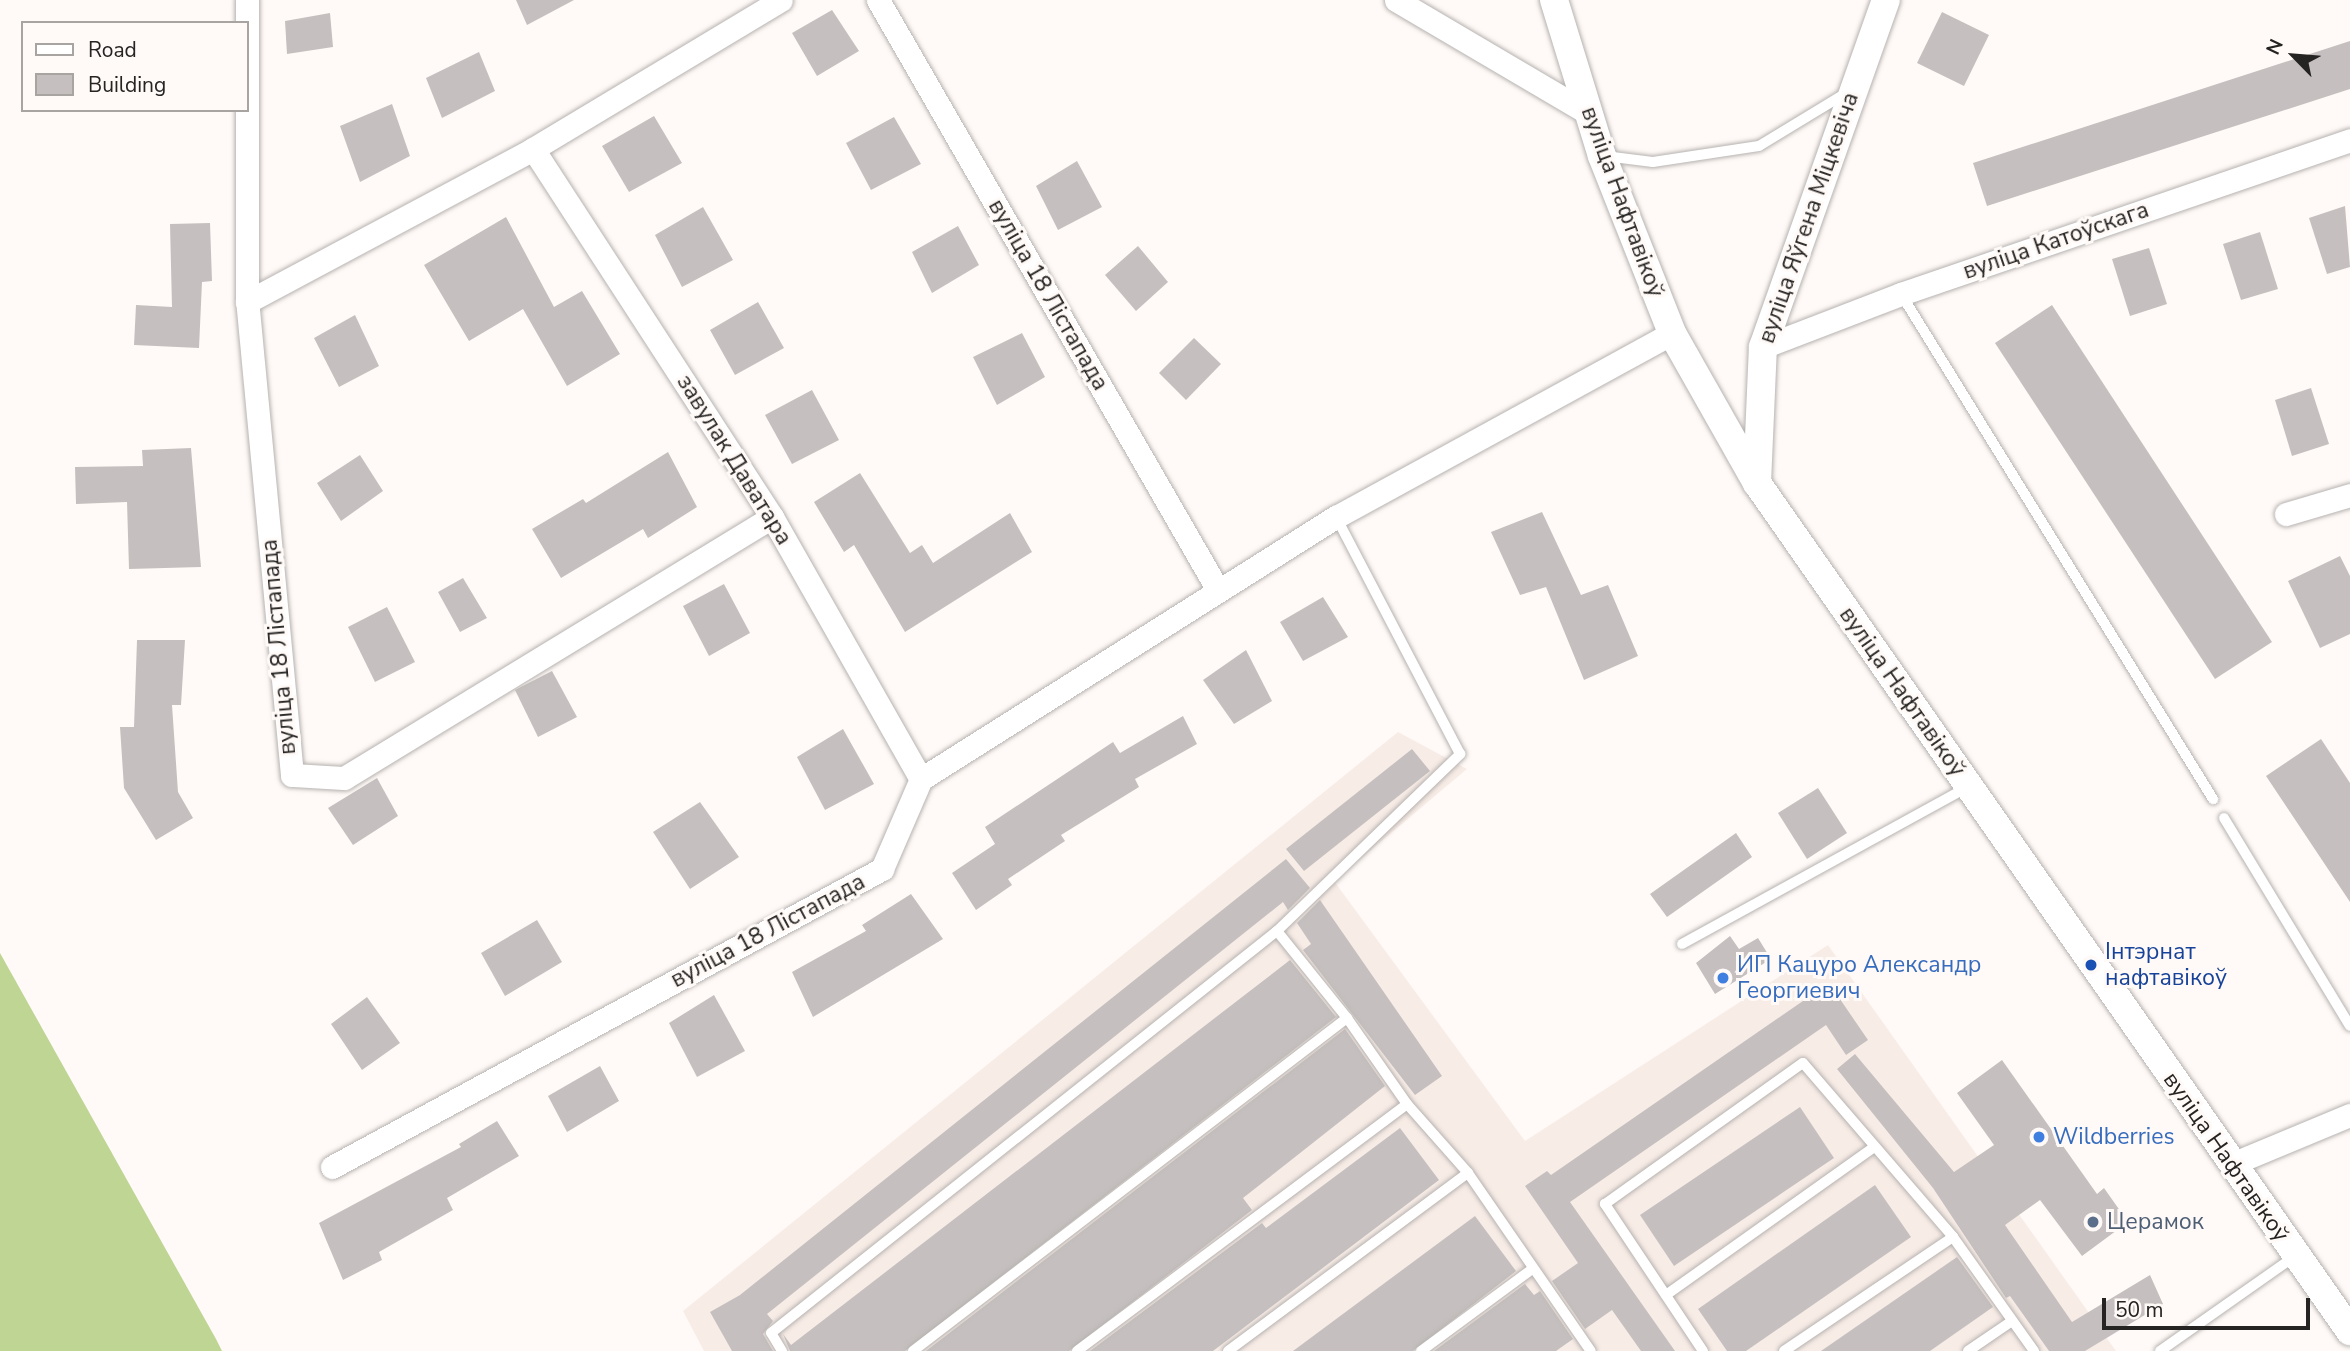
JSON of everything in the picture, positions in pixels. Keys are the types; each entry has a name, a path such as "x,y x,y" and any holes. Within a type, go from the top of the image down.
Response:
{"street":[{"name":"вуліца 18 Лістапада","path":"247,0 247,21"},
{"path":"247,302 533,149 781,0"},
{"name":"вуліца 18 Лістапада","path":"878,0 1218,590"},
{"path":"1396,0 1588,113"},
{"name":"вуліца Нафтавікоў","path":"1554,0 1602,156 1672,333 1758,483 2295,1256 2350,1331"},
{"name":"вуліца Яўгена Міцкевіча","path":"1758,483 1763,347 1886,0"},
{"name":"вуліца 18 Лістапада","path":"247,112 247,302 292,775 344,778 772,517"},
{"name":"вуліца Катоўскага","path":"1763,347 1900,294 2350,140"},
{"name":"завулак Даватара","path":"533,149 772,517 922,779"},
{"path":"922,779 1336,517 1672,333"},
{"path":"2286,513 2350,495"},
{"name":"вуліца 18 Лістапада","path":"332,1167 882,869 922,779"},
{"path":"2232,1164 2350,1115"}],"lane":[{"path":"1602,156 1653,162 1759,146 1852,90"},
{"path":"1900,294 2213,799"},
{"path":"782,1351 771,1333 1277,931 1460,754 1336,517"},
{"path":"1682,944 1968,787"},
{"path":"2224,818 2350,1026"},
{"path":"1277,931 1347,1018 1406,1104 1468,1173 1531,1270 1588,1350"},
{"path":"913,1351 1347,1018"},
{"path":"1703,1351 1605,1204 1803,1063 1952,1237 2034,1351"},
{"path":"1077,1351 1406,1104"},
{"path":"1666,1295 1874,1147"},
{"path":"1228,1351 1468,1173"},
{"path":"1784,1351 1952,1237"},
{"path":"2160,1351 2295,1256"},
{"path":"1421,1351 1531,1270"},
{"path":"1968,1351 2012,1321"}],"shaded area":[{"path":"1398,732 1467,769 1334,881 1525,1141 1828,945 2116,1351 704,1351 683,1311"}],"green space":[{"path":"0,953 216,1339 222,1351 0,1351"}],"building":[{"path":"516,0 574,0 527,25"},
{"path":"832,10 859,51 817,76 792,33"},
{"path":"1942,12 1989,35 1964,86 1917,63"},
{"path":"330,13 333,47 287,54 285,21"},
{"path":"2350,41 2350,89 1987,206 1973,163"},
{"path":"479,52 495,91 442,118 426,78"},
{"path":"392,104 410,156 360,182 340,126"},
{"path":"654,116 682,163 629,192 602,146"},
{"path":"894,117 921,164 871,190 846,143"},
{"path":"1077,161 1102,207 1058,230 1036,186"},
{"path":"2345,206 2350,267 2327,274 2309,218"},
{"path":"703,207 733,260 682,287 655,235"},
{"path":"506,217 554,307 582,291 620,354 567,386 523,309 469,341 424,265"},
{"path":"210,223 212,281 202,282 199,348 134,345 136,305 172,307 170,224"},
{"path":"958,226 979,265 932,293 912,252"},
{"path":"2260,232 2278,289 2241,300 2223,244"},
{"path":"1138,246 1168,282 1136,311 1105,275"},
{"path":"2149,248 2167,304 2130,316 2112,259"},
{"path":"758,302 784,348 735,375 710,330"},
{"path":"2052,305 2272,642 2215,679 1995,343"},
{"path":"355,315 379,366 339,387 314,338"},
{"path":"1022,333 1045,377 997,405 973,357"},
{"path":"1194,338 1221,364 1186,400 1159,373"},
{"path":"2311,388 2329,444 2292,456 2275,400"},
{"path":"812,390 839,440 792,464 765,415"},
{"path":"191,448 201,567 129,569 127,502 76,504 75,467 143,466 142,450"},
{"path":"668,452 697,507 648,538 643,529 561,578 532,529 583,499 586,503"},
{"path":"360,455 383,491 341,521 317,483"},
{"path":"860,473 910,553 922,545 933,563 1010,513 1032,552 905,632 854,545 844,552 814,502"},
{"path":"1542,512 1581,595 1608,585 1638,656 1584,680 1546,587 1520,595 1491,532"},
{"path":"2340,556 2350,576 2350,634 2320,648 2288,581"},
{"path":"463,578 487,618 460,632 438,592"},
{"path":"724,584 750,633 709,656 683,606"},
{"path":"1323,597 1348,637 1303,661 1280,622"},
{"path":"387,607 415,662 375,682 348,627"},
{"path":"137,640 185,640 181,705 172,705 178,792 193,818 156,840 124,788 120,727 134,727"},
{"path":"1246,650 1272,701 1234,724 1203,680"},
{"path":"552,671 577,717 538,737 515,690"},
{"path":"1183,716 1197,744 1135,779 1139,787 1061,835 1065,841 1008,879 1012,885 976,910 952,873 995,844 985,827 1113,742 1120,753"},
{"path":"843,729 874,784 825,810 797,757"},
{"path":"2321,739 2350,783 2350,902 2266,776"},
{"path":"1412,749 1430,771 1304,871 1286,849"},
{"path":"377,778 398,816 353,845 328,808"},
{"path":"1818,788 1847,833 1807,859 1778,813"},
{"path":"700,802 739,857 690,889 653,832"},
{"path":"1736,833 1752,857 1667,917 1650,894"},
{"path":"1286,859 1310,888 1288,910 1283,902 767,1314 773,1321 763,1334 773,1351 732,1351 710,1312 740,1295"},
{"path":"911,894 943,939 813,1017 792,972 866,931 862,925"},
{"path":"1320,900 1442,1076 1415,1095 1303,950 1311,944 1297,923"},
{"path":"537,920 562,962 505,996 481,953"},
{"name":"ИП Кацуро Александр Георгиевич","path":"1730,936 1739,949 1758,938 1771,959 1715,994 1696,963"},
{"path":"1290,960 1336,1017 905,1351 790,1351 783,1334 791,1345"},
{"path":"1829,983 1868,1040 1846,1055 1826,1025 1570,1202 1675,1351 1641,1351 1612,1310 1585,1329 1552,1281 1578,1263 1525,1186 1547,1171 1551,1175"},
{"path":"714,995 745,1051 697,1077 669,1023"},
{"path":"367,997 400,1043 362,1070 331,1024"},
{"path":"1345,1029 1385,1086 1243,1198 1252,1210 1069,1351 926,1351"},
{"path":"1855,1054 1954,1172 1994,1145 1957,1093 2002,1060 2097,1194 2104,1188 2128,1222 2082,1256 2040,1200 2005,1225 2072,1322 2150,1275 2163,1304 2085,1351 2049,1351 2010,1296 2006,1298 1933,1188 1837,1069"},
{"path":"600,1066 619,1101 567,1132 548,1096"},
{"path":"1800,1107 1834,1158 1674,1266 1640,1215"},
{"path":"497,1121 519,1156 447,1198 453,1210 379,1252 382,1260 343,1280 319,1223 461,1147 459,1144"},
{"path":"1400,1128 1439,1180 1213,1351 1090,1351 1262,1223 1266,1228"},
{"path":"1875,1185 1911,1237 1746,1351 1727,1351 1698,1309"},
{"path":"1475,1216 1516,1271 1413,1351 1293,1351"},
{"path":"1957,1257 1993,1307 1930,1351 1821,1351"},
{"path":"1525,1284 1534,1295 1540,1291 1573,1339 1556,1351 1434,1351"}],"place":[{"name":"Інтэрнат нафтавікоў","path":"2091,965"},
{"name":"ИП Кацуро Александр Георгиевич","path":"1723,978"},
{"name":"Wildberries","path":"2039,1137"},
{"name":"Церамок","path":"2093,1222"}]}
